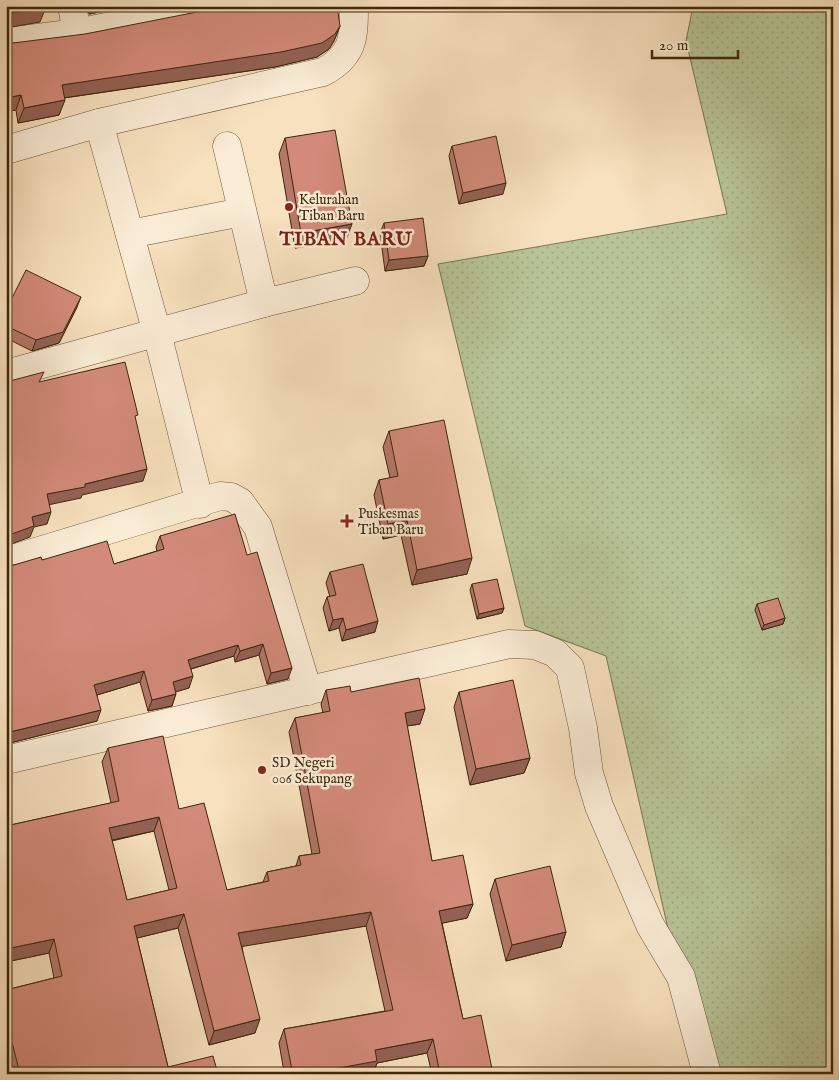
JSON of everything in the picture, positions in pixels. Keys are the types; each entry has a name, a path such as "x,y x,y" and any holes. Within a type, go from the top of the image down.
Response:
{"street":[{"path":"72,6 78,33"},
{"path":"6,42 78,33 209,6"},
{"path":"6,150 99,123 323,72 340,63 349,49 354,27 354,6"},
{"path":"99,123 157,333 200,504"},
{"path":"227,146 264,304"},
{"path":"130,234 242,212"},
{"path":"6,374 355,281"},
{"path":"6,561 200,504 220,496 231,498 240,502 258,527 308,691"},
{"path":"6,760 509,644 535,645 554,653 570,668 583,728 588,773 599,806 650,925 681,977 708,1074"}],"green space":[{"path":"693,6 833,6 833,1074 701,1074 606,656 525,626 438,264 727,214 686,41"}],"building":[{"path":"6,6 46,6 46,7 6,14"},
{"path":"215,6 337,6 340,26 335,34 322,43 281,52 62,85 65,100 24,108 21,95 6,98 6,42 13,43 85,34 197,12"},
{"path":"335,130 352,224 301,233 285,138"},
{"path":"496,136 506,183 463,193 452,146"},
{"path":"423,218 428,256 389,260 384,223"},
{"path":"26,270 81,297 63,332 36,340 6,326 6,310"},
{"path":"125,362 138,415 135,416 147,469 85,484 85,487 47,494 51,512 32,517 34,526 6,536 6,382 44,372 39,382"},
{"path":"444,420 472,558 417,570 407,520 388,524 379,480 398,476 389,431"},
{"path":"235,514 247,555 257,552 292,668 271,673 263,644 240,651 238,645 188,660 193,676 173,682 176,694 152,700 144,671 94,685 101,710 10,732 6,716 6,565 14,565 41,557 42,560 107,541 114,564 164,549 160,536"},
{"path":"363,564 378,621 346,630 343,618 333,620 327,597 336,595 330,572"},
{"path":"497,579 504,608 479,614 472,584"},
{"path":"778,598 785,618 764,625 757,604"},
{"path":"419,678 425,709 405,713 432,861 463,855 473,904 439,911 463,1019 481,1015 493,1074 440,1074 433,1039 375,1050 377,1061 323,1071 324,1074 277,1074 292,1070 284,1029 393,1010 371,912 238,933 260,1019 214,1031 184,914 134,926 168,1067 213,1056 218,1074 20,1074 12,1042 6,1043 6,990 62,976 54,939 6,949 6,826 119,801 108,748 163,736 179,809 204,803 227,890 269,881 267,872 301,865 299,856 320,853 295,718 330,711 326,690 350,686 351,692","holes":["159,817 177,888 127,900 109,828"]},
{"path":"513,680 530,758 476,769 459,692"},
{"path":"550,866 566,932 512,945 495,879"}],"place":[{"name":"Kelurahan Tiban Baru","path":"289,207"},
{"name":"Puskesmas Tiban Baru","path":"347,521"},
{"name":"SD Negeri 006 Sekupang","path":"262,770"}],"district":[{"name":"TIBAN BARU","path":"346,238"}]}
